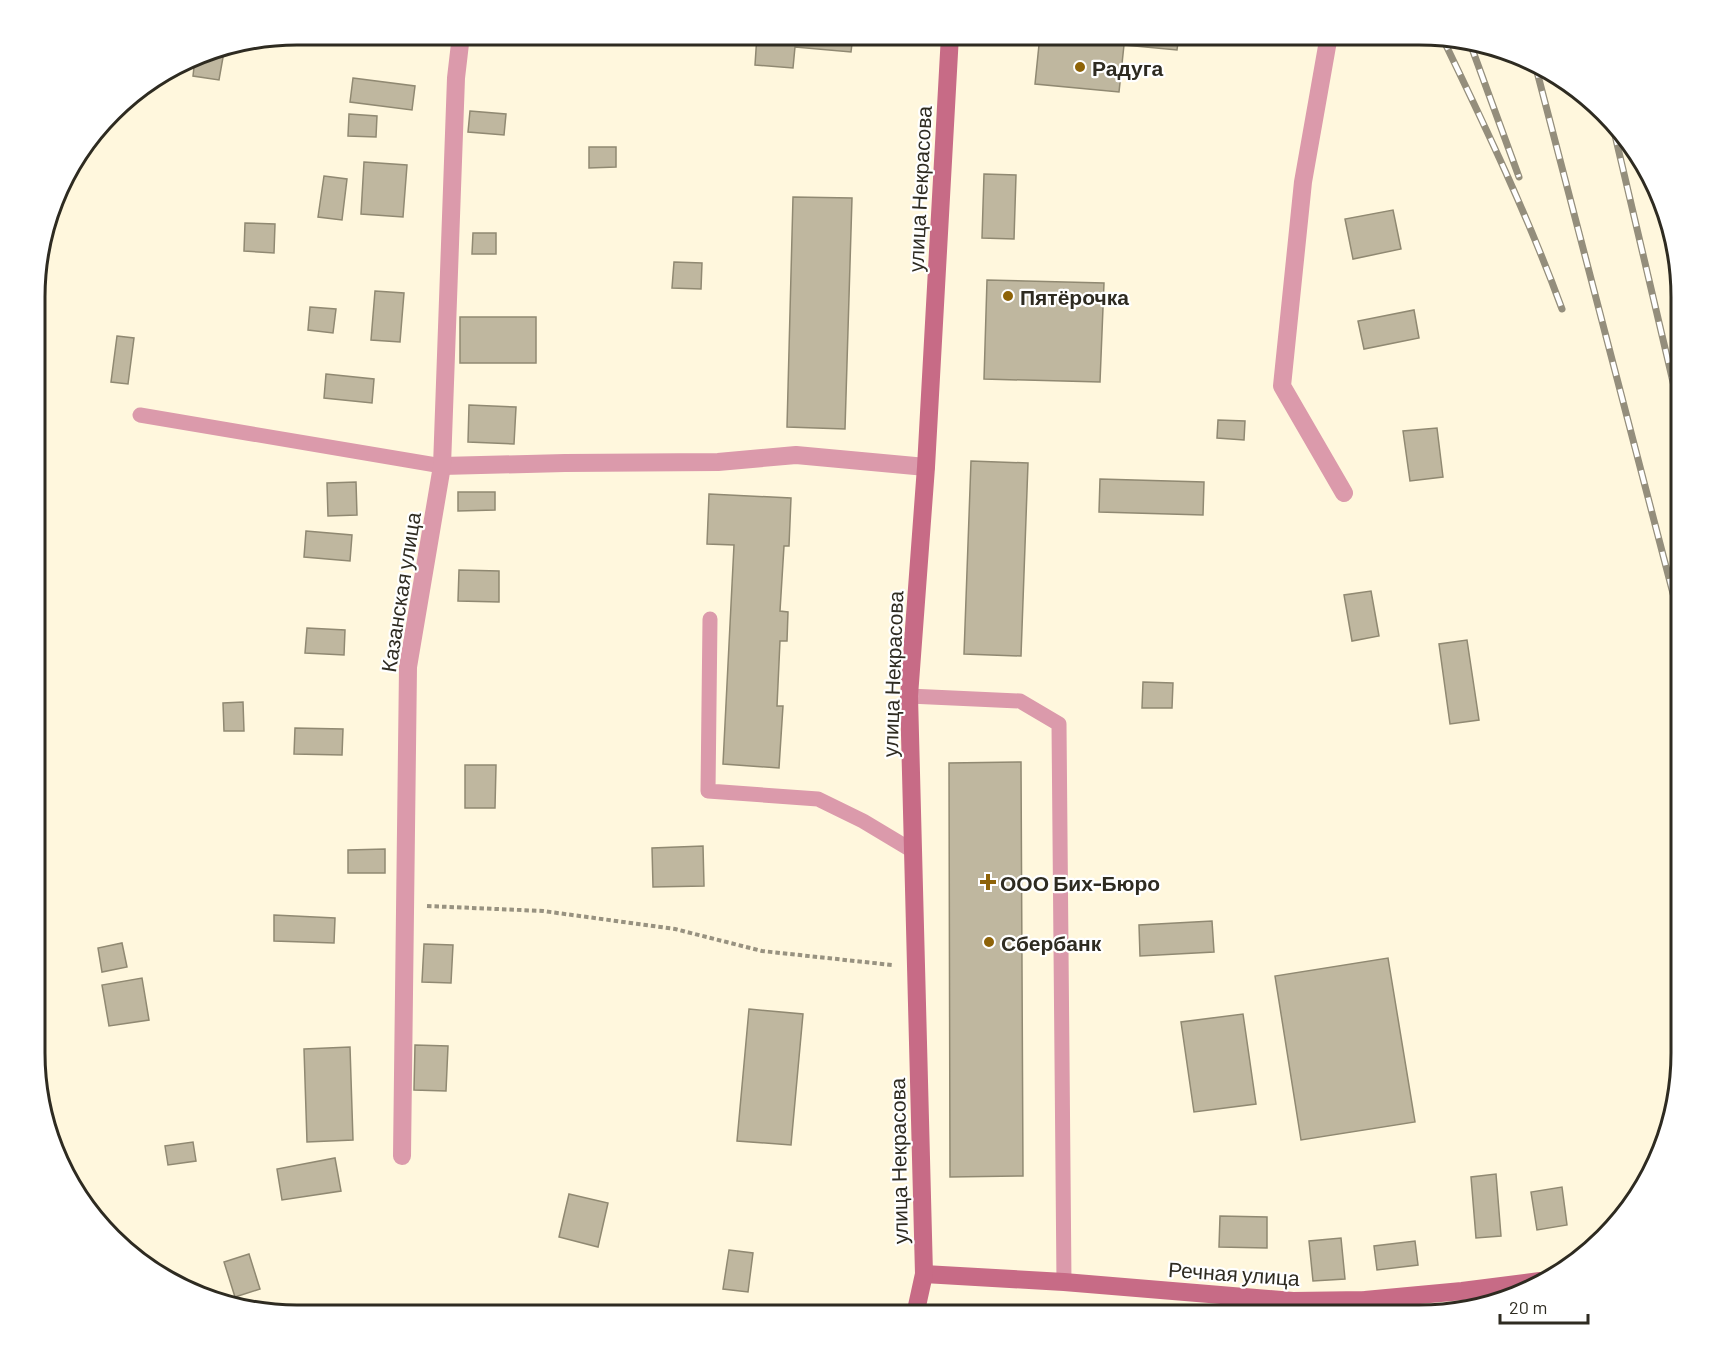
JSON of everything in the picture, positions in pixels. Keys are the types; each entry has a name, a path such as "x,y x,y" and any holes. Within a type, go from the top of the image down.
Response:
{"street":[{"name":"Казанская улица","path":"402,1156 408,667 442,466 456,78 460,45"},
{"name":"улица Некрасова","path":"917,1305 924,1274 909,696 926,467 949,45"},
{"path":"1327,45 1303,182 1281,386 1344,494"},
{"path":"442,466 718,462 796,455 926,467"},
{"name":"Речная улица","path":"924,1274 1064,1282 1335,1305"},
{"name":"Речная улица","path":"1384,1305 1520,1284"}],"lane":[{"path":"140,415 442,466"},
{"path":"710,619 708,791 818,799 863,821 913,851"},
{"path":"909,696 1020,701 1059,724 1064,1282"}],"path":[{"path":"406,906 543,911 675,929 762,951 916,967"}],"building":[{"path":"756,45 852,45 851,52 795,47 793,68 755,65"},
{"name":"Радуга","path":"1039,45 1124,45 1119,92 1035,84"},
{"name":"Радуга","path":"1124,45 1178,45 1177,50"},
{"path":"223,56 219,80 193,76 194,67"},
{"path":"353,78 415,86 412,110 350,102"},
{"path":"470,111 506,114 504,135 468,132"},
{"path":"349,114 377,116 376,137 348,136"},
{"path":"589,147 616,147 616,167 589,168"},
{"path":"364,162 407,165 403,217 361,214"},
{"path":"984,174 1016,175 1014,239 982,238"},
{"path":"324,176 347,179 342,220 318,217"},
{"path":"793,197 852,198 845,429 787,427"},
{"path":"1393,210 1401,249 1353,259 1345,219"},
{"path":"245,223 275,224 274,253 244,251"},
{"path":"473,233 496,233 496,254 472,254"},
{"path":"674,262 702,263 701,289 672,288"},
{"path":"987,280 1104,283 1100,382 984,379"},
{"path":"375,291 404,293 400,342 371,340"},
{"path":"310,307 336,309 333,333 308,330"},
{"path":"1414,310 1419,338 1364,349 1358,321"},
{"path":"460,317 536,317 536,363 460,363"},
{"path":"117,336 134,338 128,384 111,382"},
{"path":"326,374 374,379 372,403 324,398"},
{"path":"469,405 516,407 514,444 468,442"},
{"path":"1218,420 1245,421 1244,440 1217,438"},
{"path":"1437,428 1443,477 1410,481 1403,431"},
{"path":"971,461 1028,463 1021,656 964,654"},
{"path":"1100,479 1204,482 1203,515 1099,512"},
{"path":"356,482 357,515 328,516 327,483"},
{"path":"458,492 495,492 495,510 458,511"},
{"path":"709,494 791,498 789,546 784,546 780,611 788,612 787,641 780,641 777,706 783,706 779,768 723,764 734,545 707,544"},
{"path":"306,531 352,535 350,561 304,557"},
{"path":"459,570 499,571 499,602 458,601"},
{"path":"1371,591 1379,636 1352,641 1344,595"},
{"path":"307,628 345,630 344,655 305,653"},
{"path":"1467,640 1479,720 1450,724 1439,644"},
{"path":"1143,682 1173,683 1172,708 1142,708"},
{"path":"243,702 244,731 224,731 223,703"},
{"path":"295,728 343,729 342,755 294,754"},
{"path":"1021,762 1023,1176 950,1177 949,763"},
{"path":"465,765 496,765 495,808 465,808"},
{"path":"703,846 704,886 653,887 652,848"},
{"path":"385,849 385,873 348,873 348,850"},
{"path":"274,915 335,918 334,943 274,941"},
{"path":"1212,921 1214,952 1140,956 1139,925"},
{"path":"122,943 127,967 102,972 98,948"},
{"path":"424,944 453,945 451,983 422,982"},
{"path":"1388,958 1415,1122 1301,1140 1275,976"},
{"path":"142,978 149,1020 109,1026 102,985"},
{"path":"749,1009 803,1014 791,1145 737,1141"},
{"path":"1243,1014 1256,1104 1194,1112 1181,1022"},
{"path":"415,1045 448,1046 446,1091 414,1090"},
{"path":"350,1047 353,1140 307,1142 304,1049"},
{"path":"193,1142 196,1161 168,1165 165,1146"},
{"path":"335,1158 341,1191 282,1200 277,1169"},
{"path":"1496,1174 1501,1236 1476,1238 1471,1177"},
{"path":"1562,1187 1567,1225 1537,1230 1531,1192"},
{"path":"569,1194 608,1203 598,1247 559,1237"},
{"path":"1220,1216 1267,1217 1267,1248 1219,1247"},
{"path":"1341,1238 1345,1279 1313,1281 1309,1241"},
{"path":"1415,1241 1418,1265 1377,1270 1374,1246"},
{"path":"729,1250 753,1253 748,1292 723,1289"},
{"path":"249,1254 260,1289 235,1297 224,1262"}],"railway":[{"path":"1447,47 1520,206 1562,309"},
{"path":"1473,51 1519,177"},
{"path":"1538,75 1671,586"},
{"path":"1616,141 1671,373"}],"place":[{"name":"Радуга","path":"1080,67"},
{"name":"Пятёрочка","path":"1008,296"},
{"name":"ООО Бих-Бюро","path":"988,882"},
{"name":"Сбербанк","path":"989,942"}]}
